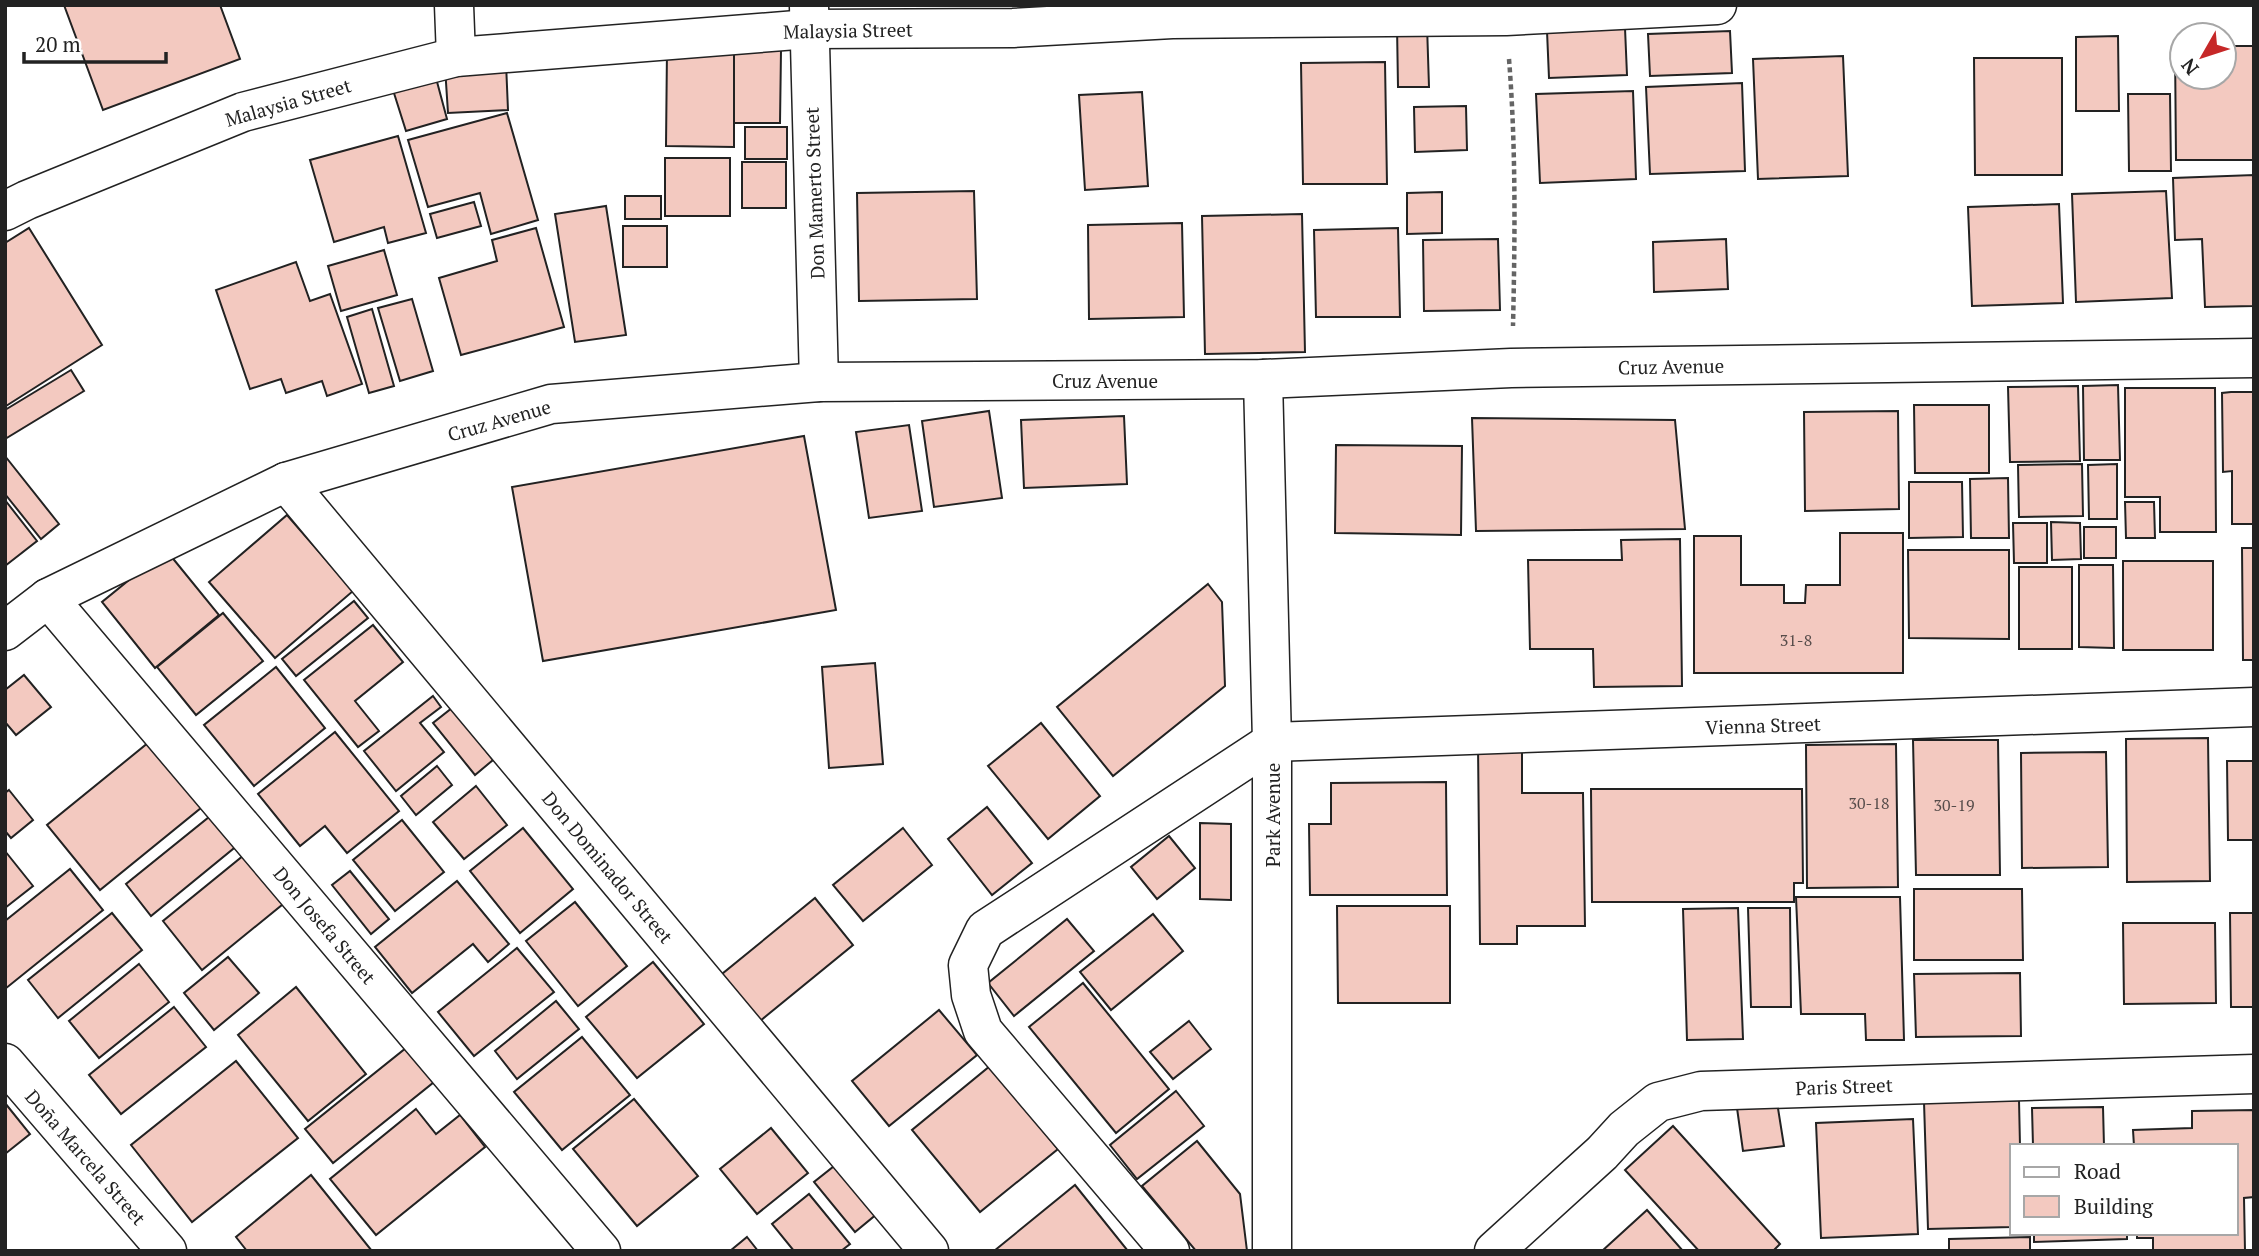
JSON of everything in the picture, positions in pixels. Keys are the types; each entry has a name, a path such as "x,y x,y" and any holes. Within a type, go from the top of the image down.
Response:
{"street":[{"path":"454,5 456,57"},
{"name":"Malaysia Street","path":"5,211 243,112 456,57 809,17 1013,27 1171,12 1506,10 1717,5"},
{"name":"Don Mamerto Street","path":"809,17 819,382"},
{"name":"Cruz Avenue","path":"5,631 48,598 286,482 551,404 819,382 1263,379 1511,368 2254,358"},
{"name":"Park Avenue","path":"1263,379 1272,742 1272,1251"},
{"name":"Don Dominador Street","path":"286,482 929,1251"},
{"name":"Don Josefa Street","path":"48,598 601,1251"},
{"name":"Vienna Street","path":"1272,742 2254,707"},
{"path":"1170,1251 983,1031 971,995 968,965 985,930 1272,742"},
{"name":"Doña Marcela Street","path":"5,1063 167,1251"},
{"name":"Paris Street","path":"1494,1251 1602,1153 1624,1129 1658,1102 1701,1091 2254,1073"}],"path":[{"path":"1506,10 1512,95 1514,268 1511,368"}],"building":[{"path":"64,5 220,5 240,59 103,110"},
{"path":"1427,25 1429,87 1398,87 1397,26"},
{"path":"1625,28 1627,75 1549,78 1547,31"},
{"path":"1730,31 1732,73 1650,76 1648,34"},
{"path":"2118,36 2119,111 2076,111 2076,37"},
{"path":"2238,46 2254,46 2254,160 2176,160 2175,91 2238,91"},
{"path":"667,49 734,50 734,147 666,146"},
{"path":"734,50 781,50 780,123 734,123"},
{"path":"1843,56 1848,176 1758,179 1753,59"},
{"path":"1974,58 2062,58 2062,175 1975,175"},
{"path":"1385,62 1387,184 1303,184 1301,63"},
{"path":"506,63 508,110 448,113 445,67"},
{"path":"436,78 447,119 406,131 393,90"},
{"path":"1742,83 1745,171 1650,174 1646,87"},
{"path":"1633,91 1636,179 1540,183 1536,94"},
{"path":"1142,92 1148,186 1085,190 1079,95"},
{"path":"2128,94 2170,94 2171,171 2129,171"},
{"path":"1466,106 1467,150 1415,152 1414,107"},
{"path":"507,113 538,220 491,234 480,193 428,207 408,140"},
{"path":"745,127 787,127 787,159 745,159"},
{"path":"398,136 426,233 388,243 384,227 334,242 310,160"},
{"path":"665,158 730,158 730,216 665,216"},
{"path":"742,162 786,162 786,208 742,208"},
{"path":"2254,175 2254,306 2205,307 2202,239 2175,240 2173,178"},
{"path":"974,191 977,299 859,301 857,193"},
{"path":"2166,191 2172,298 2076,302 2072,194"},
{"path":"1442,192 1442,233 1407,234 1407,193"},
{"path":"625,196 661,196 661,219 625,219"},
{"path":"474,202 481,226 437,238 430,214"},
{"path":"2059,204 2063,303 1972,306 1968,207"},
{"path":"606,206 626,335 575,342 555,214"},
{"path":"1302,214 1305,352 1205,354 1202,216"},
{"path":"1182,223 1184,317 1089,319 1088,225"},
{"path":"623,226 667,226 667,267 623,267"},
{"path":"29,228 102,345 6,406 5,243"},
{"path":"536,228 564,327 461,355 439,278 497,261 492,240"},
{"path":"1398,228 1400,317 1316,317 1314,230"},
{"path":"1498,239 1500,310 1424,311 1423,240"},
{"path":"1726,239 1728,289 1654,292 1653,242"},
{"path":"384,250 397,295 341,311 328,266"},
{"path":"296,262 310,301 330,294 362,384 327,396 322,381 286,393 281,379 250,389 216,290"},
{"path":"412,299 433,371 400,381 378,308"},
{"path":"372,309 394,386 369,393 347,317"},
{"path":"71,370 84,391 5,439 5,410"},
{"path":"2118,385 2120,460 2084,460 2083,386"},
{"path":"2078,386 2080,461 2010,462 2008,387"},
{"path":"2125,388 2215,388 2216,532 2160,532 2160,497 2125,497"},
{"path":"2254,392 2254,524 2232,524 2232,471 2223,472 2222,393"},
{"path":"1914,405 1989,405 1989,473 1915,473"},
{"path":"989,411 1002,498 934,507 922,421"},
{"path":"1898,411 1899,509 1805,511 1804,412"},
{"path":"1124,416 1127,484 1024,488 1021,420"},
{"path":"1472,418 1675,420 1685,529 1476,531"},
{"path":"909,425 922,511 869,518 856,432"},
{"path":"804,436 836,610 543,661 512,487"},
{"path":"1336,445 1462,446 1461,535 1335,533"},
{"path":"5,456 59,524 41,539 5,494"},
{"path":"2082,464 2083,516 2019,517 2018,465"},
{"path":"2117,464 2117,519 2089,519 2088,465"},
{"path":"2008,478 2009,538 1971,538 1970,479"},
{"path":"1909,482 1962,482 1963,537 1909,538"},
{"path":"5,500 37,541 5,566"},
{"path":"2125,502 2154,502 2155,538 2126,538"},
{"path":"287,515 353,591 275,658 209,582"},
{"path":"2051,522 2080,523 2081,559 2052,560"},
{"path":"2013,523 2047,523 2047,563 2014,563"},
{"path":"2084,527 2116,527 2116,558 2084,558"},
{"path":"1840,533 1903,533 1903,673 1694,673 1694,536 1741,536 1741,585 1784,585 1784,603 1805,603 1806,585 1840,585"},
{"path":"1680,539 1682,686 1594,687 1593,649 1530,649 1528,560 1622,560 1621,540"},
{"path":"2242,548 2254,548 2254,660 2243,660"},
{"path":"166,550 219,615 155,668 102,602"},
{"path":"1908,550 2009,550 2009,639 1909,638"},
{"path":"2123,561 2213,561 2213,650 2123,650"},
{"path":"2079,565 2113,565 2114,648 2079,647"},
{"path":"2019,567 2072,567 2072,649 2019,649"},
{"path":"1208,584 1222,602 1225,686 1113,776 1057,707"},
{"path":"354,601 368,618 296,676 282,659"},
{"path":"223,613 263,661 196,715 157,667"},
{"path":"373,625 403,662 355,701 379,731 358,747 304,680"},
{"path":"875,663 883,764 829,768 822,667"},
{"path":"276,667 325,728 254,786 204,725"},
{"path":"24,675 51,707 16,735 5,722 5,690"},
{"path":"433,696 441,707 420,723 444,752 396,791 364,751"},
{"path":"452,708 493,760 475,775 433,723"},
{"path":"1041,723 1100,796 1048,839 988,766"},
{"path":"335,732 399,811 347,853 325,826 300,846 258,794"},
{"path":"154,738 207,803 100,890 47,825"},
{"path":"2208,738 2210,881 2127,882 2126,739"},
{"path":"1913,740 1998,740 2000,875 1916,875"},
{"path":"1478,744 1522,744 1522,793 1583,793 1585,926 1517,926 1517,944 1480,944"},
{"path":"1896,744 1898,887 1807,888 1806,745"},
{"path":"2106,752 2108,867 2022,868 2021,753"},
{"path":"2227,761 2254,761 2254,840 2228,840"},
{"path":"437,766 452,785 416,815 401,796"},
{"path":"1446,782 1447,895 1310,895 1309,824 1331,824 1331,783"},
{"path":"476,786 507,825 464,859 433,822"},
{"path":"1591,789 1802,789 1803,883 1794,883 1794,902 1592,902"},
{"path":"9,790 33,820 11,838 5,831 5,793"},
{"path":"987,807 1032,863 992,895 948,839"},
{"path":"214,813 239,844 151,916 126,884"},
{"path":"402,820 444,872 395,911 353,860"},
{"path":"1200,823 1231,824 1231,900 1200,899"},
{"path":"523,828 573,889 520,933 470,871"},
{"path":"903,828 932,865 863,921 833,885"},
{"path":"1169,836 1195,868 1157,899 1131,867"},
{"path":"5,851 33,886 5,908"},
{"path":"249,851 288,900 202,970 163,921"},
{"path":"70,869 103,910 5,989 5,921"},
{"path":"350,871 389,919 371,934 332,885"},
{"path":"457,881 509,944 488,962 473,944 412,993 375,947"},
{"path":"1914,889 2022,889 2023,960 1914,960"},
{"path":"1796,897 1900,897 1904,1040 1866,1040 1865,1014 1801,1014"},
{"path":"815,898 853,945 760,1021 722,974"},
{"path":"575,902 627,966 578,1006 526,941"},
{"path":"1337,906 1450,906 1450,1003 1338,1003"},
{"path":"1738,908 1743,1039 1687,1040 1683,909"},
{"path":"1748,908 1790,908 1791,1007 1751,1007"},
{"path":"112,913 142,950 58,1018 28,980"},
{"path":"2230,913 2254,913 2254,1007 2231,1007"},
{"path":"1153,914 1183,951 1111,1010 1080,972"},
{"path":"1067,919 1094,951 1014,1016 988,983"},
{"path":"2123,923 2215,923 2216,1003 2124,1004"},
{"path":"517,948 554,992 474,1056 438,1012"},
{"path":"228,957 259,993 214,1030 184,993"},
{"path":"653,962 704,1024 637,1078 586,1017"},
{"path":"139,964 169,1002 99,1058 69,1021"},
{"path":"2020,973 2021,1036 1916,1037 1914,974"},
{"path":"1083,983 1169,1089 1116,1133 1029,1027"},
{"path":"296,987 366,1074 308,1121 238,1035"},
{"path":"556,1001 579,1029 517,1079 495,1051"},
{"path":"174,1007 206,1047 121,1114 89,1075"},
{"path":"939,1010 977,1055 889,1126 852,1081"},
{"path":"1189,1021 1211,1049 1173,1079 1150,1052"},
{"path":"582,1037 630,1095 562,1150 514,1092"},
{"path":"406,1048 434,1082 333,1163 305,1129"},
{"path":"236,1061 298,1138 192,1222 131,1145"},
{"path":"990,1066 1058,1149 980,1212 912,1130"},
{"path":"1176,1091 1204,1126 1137,1179 1110,1145"},
{"path":"634,1099 698,1176 637,1226 573,1149"},
{"path":"2019,1100 2020,1144 2010,1144 2010,1227 1928,1229 1924,1102"},
{"path":"1777,1102 1784,1146 1743,1151 1737,1108"},
{"path":"5,1103 30,1134 5,1154"},
{"path":"2103,1107 2104,1144 2033,1144 2032,1108"},
{"path":"416,1109 436,1134 460,1115 485,1147 376,1235 330,1179"},
{"path":"2254,1110 2254,1197 2244,1198 2245,1251 2153,1251 2153,1238 2137,1238 2137,1235 2238,1235 2238,1144 2134,1144 2133,1130 2192,1128 2192,1111"},
{"path":"1913,1119 1918,1234 1821,1238 1816,1123"},
{"path":"1673,1126 1780,1244 1773,1251 1699,1251 1625,1170"},
{"path":"771,1128 808,1173 757,1214 720,1169"},
{"path":"1197,1141 1240,1194 1247,1251 1196,1251 1142,1186"},
{"path":"838,1163 878,1213 855,1232 814,1182"},
{"path":"311,1175 372,1251 247,1251 236,1237"},
{"path":"1075,1185 1128,1251 994,1251"},
{"path":"809,1194 850,1244 841,1251 794,1251 772,1224"},
{"path":"1647,1210 1683,1251 1602,1251"},
{"path":"2034,1235 2127,1235 2127,1239 2034,1242"},
{"path":"747,1237 758,1251 730,1251"},
{"path":"2030,1237 2030,1251 1949,1251 1949,1239"}]}
